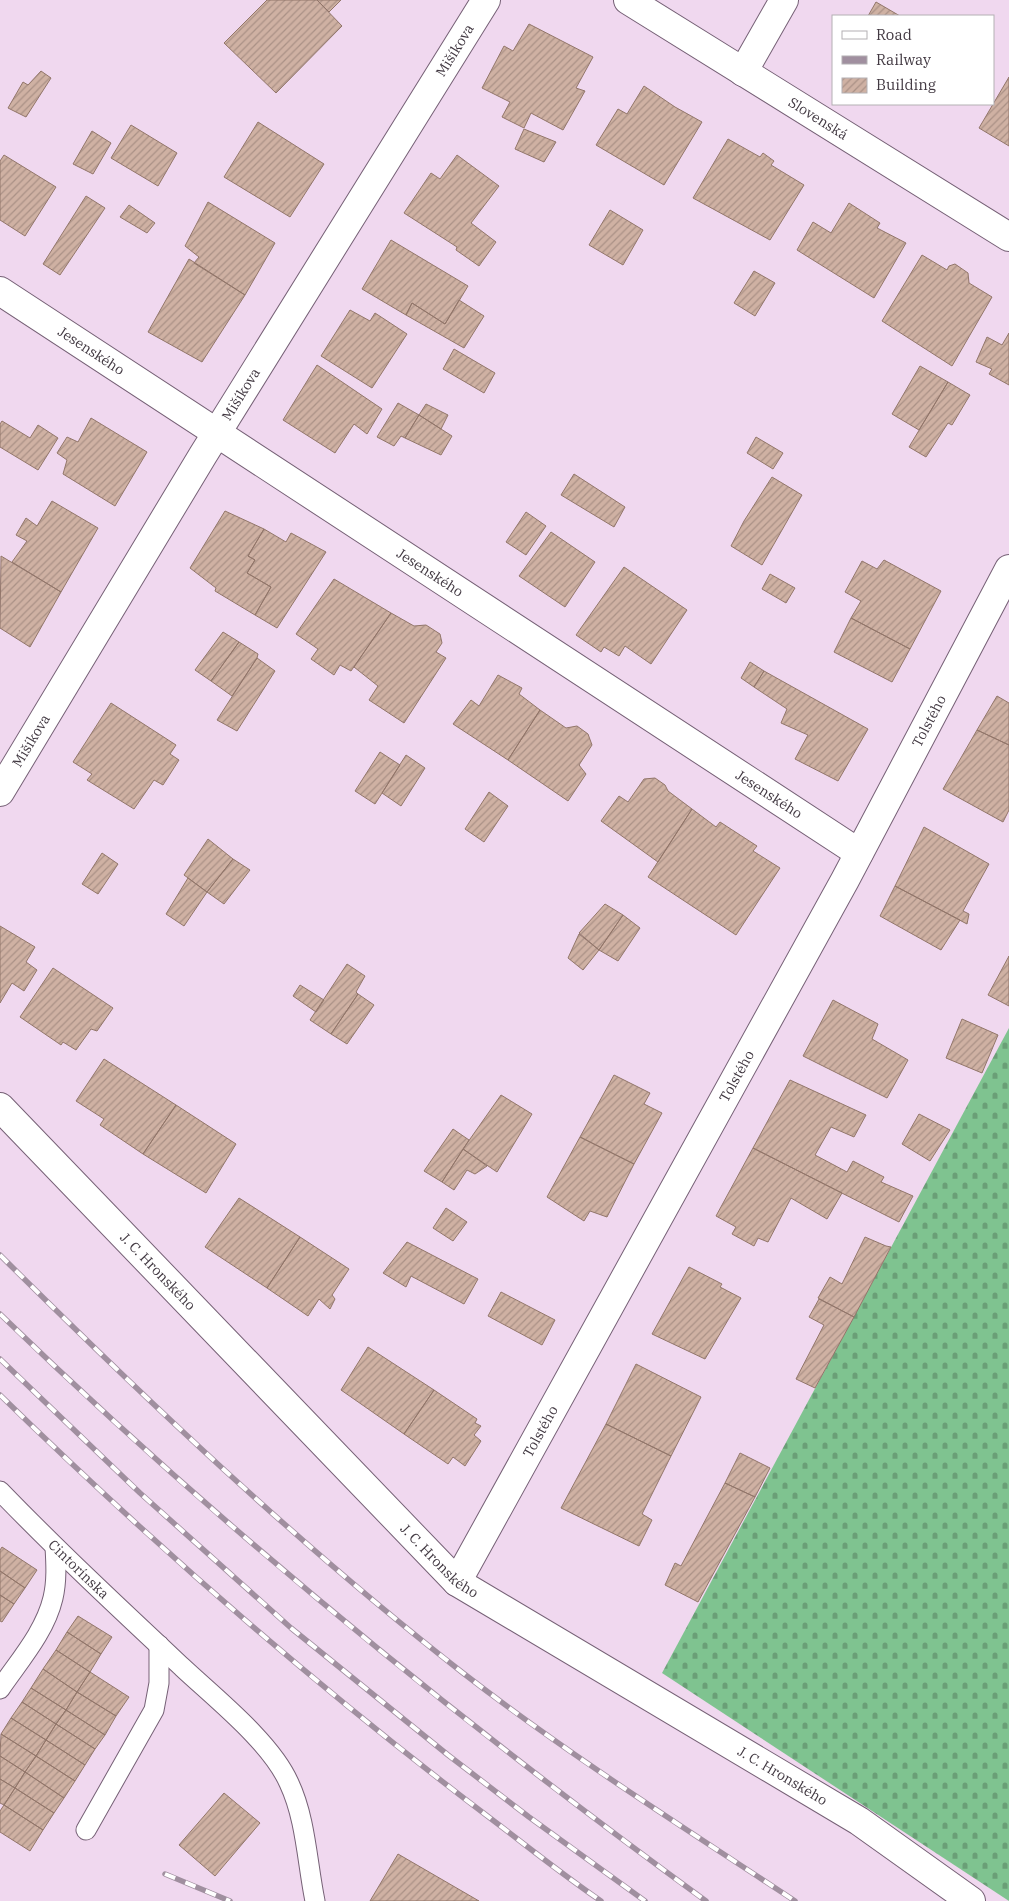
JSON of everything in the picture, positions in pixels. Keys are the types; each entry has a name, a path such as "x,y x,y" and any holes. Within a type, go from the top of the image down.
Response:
{"street":[{"name":"Mišíkova","path":"0,792 216,433 486,0"},
{"name":"Slovenská","path":"628,0 1009,237"},
{"path":"743,72 784,0"},
{"name":"Jesenského","path":"0,291 859,853"},
{"name":"Tolstého","path":"457,1582 859,853 1009,569"},
{"name":"J. C. Hronského","path":"0,1107 457,1582 859,1821 971,1901"}],"lane":[{"name":"Cintorínska","path":"0,1491 102,1593 242,1723 276,1760 289,1782 298,1804 315,1901"},
{"path":"0,1689 44,1623 53,1598 56,1577 55,1547"},
{"path":"86,1830 154,1710 159,1683 159,1645"}],"green space":[{"path":"1009,1028 1009,1901 662,1673"}],"building":[{"path":"267,0 317,0 342,26 276,93 224,43"},
{"path":"317,0 341,0 329,12"},
{"path":"876,2 898,15 869,15"},
{"path":"529,24 593,57 576,88 585,91 563,130 531,113 524,128 502,117 510,102 482,88 504,46 513,51"},
{"path":"41,71 51,78 26,117 8,108 23,82 28,85"},
{"path":"1009,77 1009,146 979,128"},
{"path":"644,86 702,122 664,185 596,145 618,109 627,114"},
{"path":"258,122 324,164 290,217 224,177"},
{"path":"131,125 177,153 158,186 111,158"},
{"path":"524,129 556,142 544,162 515,149"},
{"path":"92,131 111,143 93,174 73,164"},
{"path":"728,139 760,157 763,153 774,161 771,165 804,185 770,240 693,198"},
{"path":"4,155 56,187 25,236 0,220 0,161"},
{"path":"457,155 499,186 471,223 496,242 479,266 456,250 457,247 404,213 431,173 440,179"},
{"path":"86,196 105,208 60,275 43,264"},
{"path":"208,202 275,243 245,295 194,263 199,257 185,246"},
{"path":"849,203 880,223 877,228 906,243 874,298 797,250 813,222 831,233"},
{"path":"129,205 155,223 147,233 120,217"},
{"path":"610,210 643,230 623,265 589,245"},
{"path":"391,240 468,286 445,324 412,303 406,315 362,289"},
{"path":"922,255 947,270 949,266 955,264 968,273 969,283 992,297 952,366 882,321"},
{"path":"189,259 245,295 202,362 148,332"},
{"path":"754,271 775,283 755,316 734,303"},
{"path":"459,300 484,316 464,348 406,315 412,303 445,324"},
{"path":"350,310 370,321 375,313 407,334 372,388 321,356"},
{"path":"1009,333 1009,385 989,374 992,369 976,362 987,337 1002,345"},
{"path":"454,349 495,373 484,393 443,369"},
{"path":"317,365 382,409 367,434 354,424 335,453 283,420"},
{"path":"920,366 948,382 919,430 892,414"},
{"path":"948,382 970,395 952,425 948,423 926,457 909,447"},
{"path":"398,403 419,415 405,438 401,436 394,446 377,437"},
{"path":"426,404 448,415 441,429 419,415"},
{"path":"419,415 452,436 441,455 405,438"},
{"path":"91,418 147,452 115,506 63,474 67,460 57,453 67,437 78,442"},
{"path":"2,421 30,438 38,425 58,438 38,470 0,447 0,424"},
{"path":"756,437 783,453 773,469 747,453"},
{"path":"574,474 625,507 614,527 561,495"},
{"path":"772,477 802,495 762,565 731,546 744,521"},
{"path":"52,501 98,528 61,592 12,562 27,541 16,535 26,518 37,526"},
{"path":"225,511 264,529 248,556 255,560 247,573 271,587 255,615 215,591 216,588 190,568"},
{"path":"526,512 546,526 526,555 506,542"},
{"path":"264,529 286,542 291,533 326,552 277,628 255,615 271,587 247,573 255,560 248,556"},
{"path":"551,532 595,562 565,607 519,576"},
{"path":"1,556 61,592 30,647 0,628"},
{"path":"884,560 941,591 910,649 851,618 861,601 845,592 862,561 877,569"},
{"path":"624,567 687,610 651,664 625,646 619,656 604,647 601,652 576,635"},
{"path":"770,574 795,588 786,603 762,589"},
{"path":"334,579 391,613 351,671 340,665 334,675 311,659 318,649 296,634"},
{"path":"391,613 414,626 426,625 440,634 442,643 436,652 446,658 404,723 369,700 378,686 354,667"},
{"path":"851,618 910,649 892,682 834,652"},
{"path":"223,632 239,642 211,681 195,670"},
{"path":"239,642 258,654 232,696 211,681"},
{"path":"257,658 275,671 237,731 217,720"},
{"path":"750,662 764,671 754,687 741,678"},
{"path":"764,671 868,729 838,781 795,759 808,735 781,723 787,709 754,687"},
{"path":"498,675 522,688 519,694 540,710 508,760 453,724 471,700 479,706"},
{"path":"997,696 1009,703 1009,745 977,730"},
{"path":"111,703 176,745 170,754 179,760 163,785 154,780 134,809 87,780 92,774 73,762"},
{"path":"540,710 566,728 577,726 588,734 592,745 579,765 586,774 568,801 508,760"},
{"path":"977,730 1009,745 1009,810 1003,822 943,789"},
{"path":"380,752 400,765 375,804 355,791"},
{"path":"406,755 425,768 401,806 382,793"},
{"path":"655,778 665,785 668,791 692,809 658,862 601,821 619,796 628,802 644,779"},
{"path":"489,792 508,806 484,842 465,829"},
{"path":"692,809 716,827 720,822 757,846 753,851 780,868 736,935 648,877"},
{"path":"924,827 989,864 963,911 969,914 967,924 895,886"},
{"path":"208,839 233,859 207,892 184,875"},
{"path":"102,853 118,864 98,894 82,884"},
{"path":"233,859 250,870 224,904 207,892"},
{"path":"188,878 207,892 184,926 166,914"},
{"path":"895,886 960,920 941,950 880,916"},
{"path":"605,904 623,915 599,950 579,933"},
{"path":"623,915 640,928 618,961 599,950"},
{"path":"0,926 35,947 26,962 37,970 24,991 12,983 0,1003"},
{"path":"579,934 599,950 583,970 568,958"},
{"path":"1009,956 1009,1006 988,995"},
{"path":"347,964 365,976 356,992 358,994 331,1034 310,1020"},
{"path":"53,968 113,1008 97,1031 91,1029 76,1050 63,1042 61,1045 20,1017"},
{"path":"300,985 324,1000 316,1012 293,996"},
{"path":"358,994 374,1005 347,1044 331,1034"},
{"path":"833,1000 878,1024 872,1039 908,1060 887,1098 803,1056"},
{"path":"962,1019 998,1035 982,1073 946,1058"},
{"path":"104,1059 176,1105 143,1154 100,1125 104,1119 76,1101"},
{"path":"614,1075 650,1093 644,1104 662,1113 634,1164 580,1137"},
{"path":"790,1080 866,1115 854,1137 831,1127 815,1155 847,1172 853,1161 884,1177 881,1182 913,1196 899,1222 753,1148"},
{"path":"501,1095 532,1114 497,1172 463,1149"},
{"path":"176,1105 236,1144 206,1193 143,1154"},
{"path":"919,1114 950,1130 930,1161 902,1144"},
{"path":"453,1129 469,1140 442,1182 424,1171"},
{"path":"580,1137 634,1164 607,1217 590,1211 584,1221 547,1197"},
{"path":"753,1148 842,1193 827,1219 791,1198 768,1242 758,1238 754,1246 732,1234 736,1227 716,1216"},
{"path":"463,1149 487,1166 475,1174 467,1170 454,1190 442,1182"},
{"path":"239,1198 300,1237 267,1288 205,1247"},
{"path":"446,1208 467,1222 453,1241 433,1228"},
{"path":"300,1237 349,1269 332,1295 335,1299 330,1309 319,1299 308,1316 267,1288"},
{"path":"865,1237 891,1247 854,1317 818,1298 830,1277 842,1284"},
{"path":"407,1242 478,1279 464,1304 411,1276 406,1287 383,1273"},
{"path":"689,1267 722,1284 720,1287 741,1298 705,1359 652,1334"},
{"path":"501,1292 555,1320 542,1345 488,1316"},
{"path":"819,1299 854,1317 815,1388 796,1379 824,1325 809,1317"},
{"path":"368,1347 434,1390 404,1434 341,1390"},
{"path":"636,1364 701,1397 671,1456 606,1424"},
{"path":"434,1390 477,1419 475,1423 481,1426 474,1435 481,1441 465,1466 453,1457 448,1464 404,1434"},
{"path":"606,1424 671,1456 642,1514 652,1520 639,1546 561,1508"},
{"path":"740,1453 770,1468 755,1497 725,1483"},
{"path":"725,1483 755,1497 698,1602 665,1585 675,1563 681,1566"},
{"path":"2,1547 37,1570 25,1588 0,1571 0,1550"},
{"path":"0,1571 25,1588 14,1604 0,1595"},
{"path":"0,1595 14,1604 2,1622 0,1621"},
{"path":"78,1616 112,1637 101,1654 67,1632"},
{"path":"67,1632 101,1654 90,1672 56,1650"},
{"path":"56,1650 90,1672 77,1692 43,1669"},
{"path":"43,1669 77,1692 66,1710 31,1688"},
{"path":"90,1672 129,1697 116,1716 77,1692"},
{"path":"31,1688 66,1710 56,1724 22,1702"},
{"path":"77,1692 116,1716 105,1735 66,1710"},
{"path":"22,1702 56,1724 46,1740 11,1718"},
{"path":"66,1710 105,1735 95,1749 56,1724"},
{"path":"11,1718 46,1740 36,1756 1,1734"},
{"path":"56,1724 95,1749 85,1765 46,1740"},
{"path":"1,1734 36,1756 25,1772 0,1756"},
{"path":"46,1740 85,1765 75,1781 36,1756"},
{"path":"0,1756 25,1772 15,1788 0,1779"},
{"path":"36,1756 75,1781 64,1798 25,1772"},
{"path":"25,1772 64,1798 54,1813 15,1788"},
{"path":"0,1779 15,1788 4,1805 0,1803"},
{"path":"15,1788 54,1813 43,1830 4,1805"},
{"path":"224,1793 260,1823 215,1876 179,1845"},
{"path":"4,1805 43,1830 30,1851 0,1832 0,1811"},
{"path":"398,1854 479,1901 370,1901"}],"railway":[{"path":"0,1255 111,1364 225,1471 402,1624 463,1673 544,1733 795,1901"},
{"path":"0,1314 168,1470 343,1620 522,1763 706,1901"},
{"path":"0,1359 140,1493 291,1628 448,1755 529,1817 645,1901"},
{"path":"0,1395 118,1507 300,1667 426,1769 601,1901"},
{"path":"165,1874 230,1901"}]}
